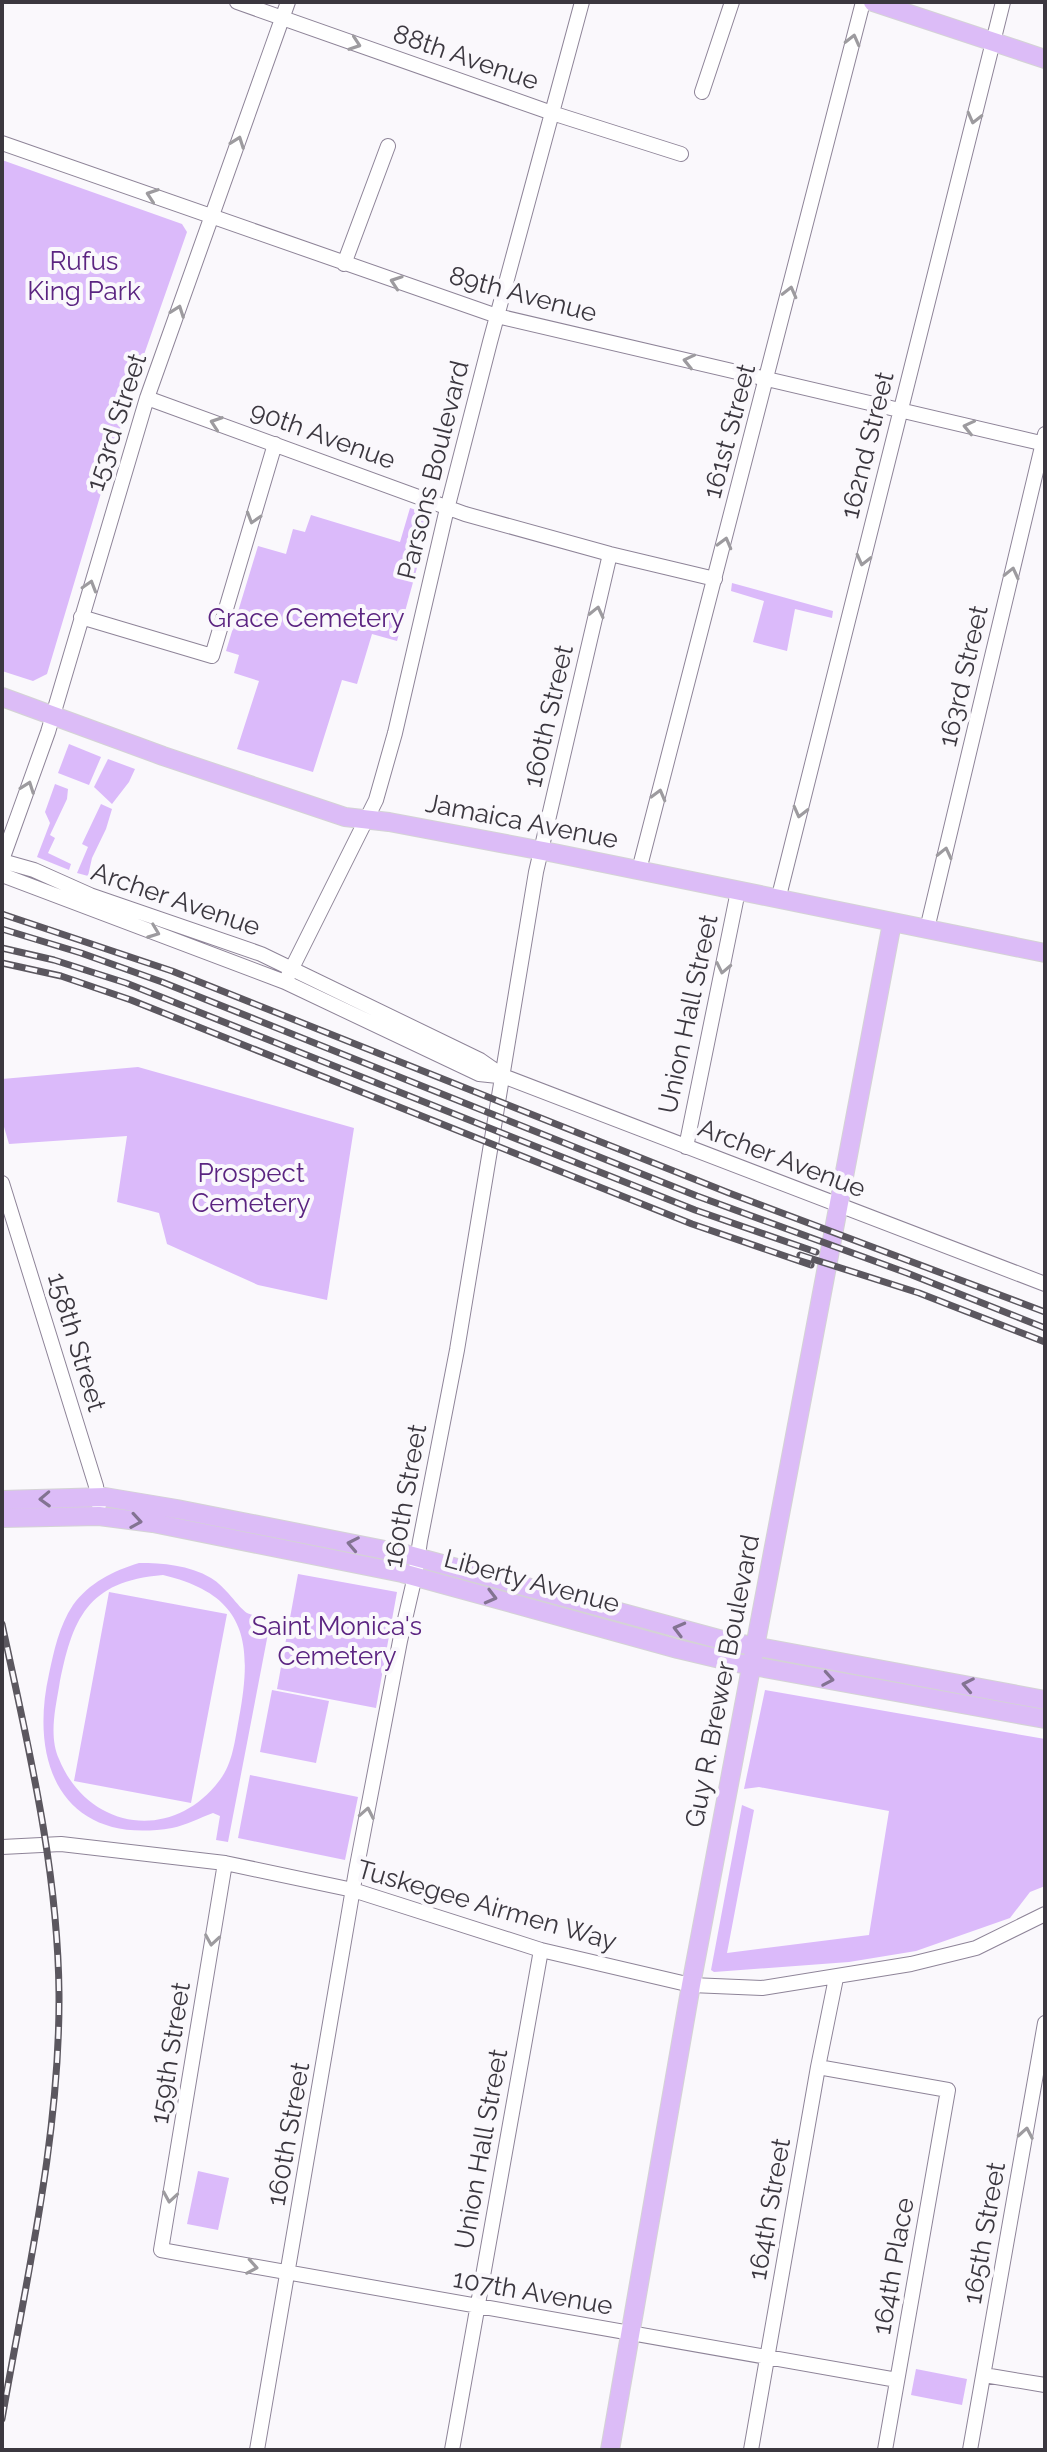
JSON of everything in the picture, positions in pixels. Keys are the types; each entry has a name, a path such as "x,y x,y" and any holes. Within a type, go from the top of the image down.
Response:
{"main road":[{"path":"873,2 1045,59"},
{"name":"Jamaica Avenue","path":"2,697 134,746 345,817 639,870 1045,953"},
{"name":"Guy R. Brewer Boulevard","path":"610,2450 691,1985 892,923"},
{"name":"Liberty Avenue","path":"2,1500 177,1509 418,1557 697,1634 1045,1700"},
{"name":"Liberty Avenue","path":"2,1518 99,1507 139,1521 415,1576 678,1649 752,1666 1045,1719"}],"street":[{"name":"88th Avenue","path":"237,2 552,113 681,154"},
{"name":"153rd Street","path":"2,860 53,714 147,398 288,2"},
{"name":"Parsons Boulevard","path":"285,982 376,800 497,316 582,2"},
{"path":"702,92 732,2"},
{"name":"161st Street","path":"639,870 863,2"},
{"name":"162nd Street","path":"778,900 1003,2"},
{"name":"89th Avenue","path":"2,143 497,316 900,411 1044,440"},
{"path":"344,264 388,146"},
{"name":"90th Avenue","path":"147,398 465,514 715,579"},
{"name":"163rd Street","path":"927,929 1044,440"},
{"path":"81,617 212,656 275,444"},
{"name":"160th Street","path":"257,2450 353,1890 457,1350 540,851 610,554"},
{"name":"Archer Avenue","path":"2,860 292,968 480,1060 503,1076 1045,1284"},
{"name":"Archer Avenue","path":"2,875 285,982 479,1074 503,1076"},
{"name":"Union Hall Street","path":"686,1147 738,891"},
{"name":"158th Street","path":"2,1183 99,1507"},
{"name":"Tuskegee Airmen Way","path":"2,1847 61,1844 225,1863 353,1890 541,1950 691,1985 762,1988 911,1964 976,1948 1045,1914"},
{"name":"159th Street","path":"161,2250 225,1863"},
{"name":"Union Hall Street","path":"452,2450 541,1950"},
{"name":"164th Street","path":"751,2450 836,1978"},
{"name":"165th Street","path":"970,2450 1045,2023"},
{"name":"164th Place","path":"818,2067 948,2090 885,2450"},
{"name":"107th Avenue","path":"161,2250 897,2380"},
{"path":"984,2375 1045,2385"}],"green space":[{"name":"Rufus King Park","path":"2,160 182,224 187,232 133,386 47,674 33,681 2,671"},
{"name":"Grace Cemetery","path":"410,508 426,513 424,542 397,641 372,634 357,684 342,680 313,772 237,749 259,681 234,673 239,655 226,651 258,546 286,554 293,529 305,532 311,515 400,542"},
{"path":"732,583 833,611 832,618 795,609 787,651 753,642 764,601 731,591"},
{"path":"69,744 101,757 89,785 58,773"},
{"path":"108,759 135,769 112,804 94,787"},
{"path":"55,784 68,789 67,799 50,835 55,838 48,853 71,864 69,870 37,857 50,823 45,812"},
{"path":"101,804 112,809 88,876 77,873 88,847 82,844"},
{"name":"Prospect Cemetery","path":"138,1067 354,1128 327,1300 258,1285 167,1244 159,1213 117,1202 127,1136 9,1144 2,1120 2,1079"},
{"path":"139,1563 194,1570 216,1582 247,1613 271,1618 228,1842 216,1840 220,1816 213,1813 172,1828 135,1830 105,1825 81,1812 63,1793 51,1769 44,1740 44,1708 55,1648 68,1613 86,1590 111,1574","holes":["163,1575 212,1595 228,1609 238,1626 243,1645 243,1691 230,1759 219,1781 200,1801 178,1814 155,1820 132,1820 110,1814 90,1801 72,1783 56,1751 55,1714 70,1642 87,1608 100,1595 117,1585"]},
{"name":"Saint Monica's Cemetery","path":"298,1574 397,1592 376,1708 277,1689"},
{"path":"109,1592 227,1614 191,1803 74,1781"},
{"path":"272,1690 329,1701 316,1763 260,1752"},
{"path":"765,1690 1045,1739 1045,1886 1030,1892 1010,1918 916,1951 849,1962 711,1970 742,1805 754,1810 727,1953 869,1935 889,1811 759,1787 744,1789"},
{"path":"250,1775 358,1797 345,1860 238,1838"},
{"path":"198,2171 229,2178 218,2230 187,2224"},
{"path":"916,2369 967,2379 962,2405 911,2395"}],"railway":[{"path":"2,914 172,971 729,1193 1045,1312"},
{"path":"2,929 162,982 697,1196 907,1273 1045,1328"},
{"path":"2,948 54,960 126,983 695,1210 816,1252"},
{"path":"2,963 61,976 131,1000 692,1224 811,1265"},
{"path":"800,1255 919,1293 1045,1342"},
{"path":"2,1624 47,1854 59,1994 58,2048 48,2154 2,2419"}]}
